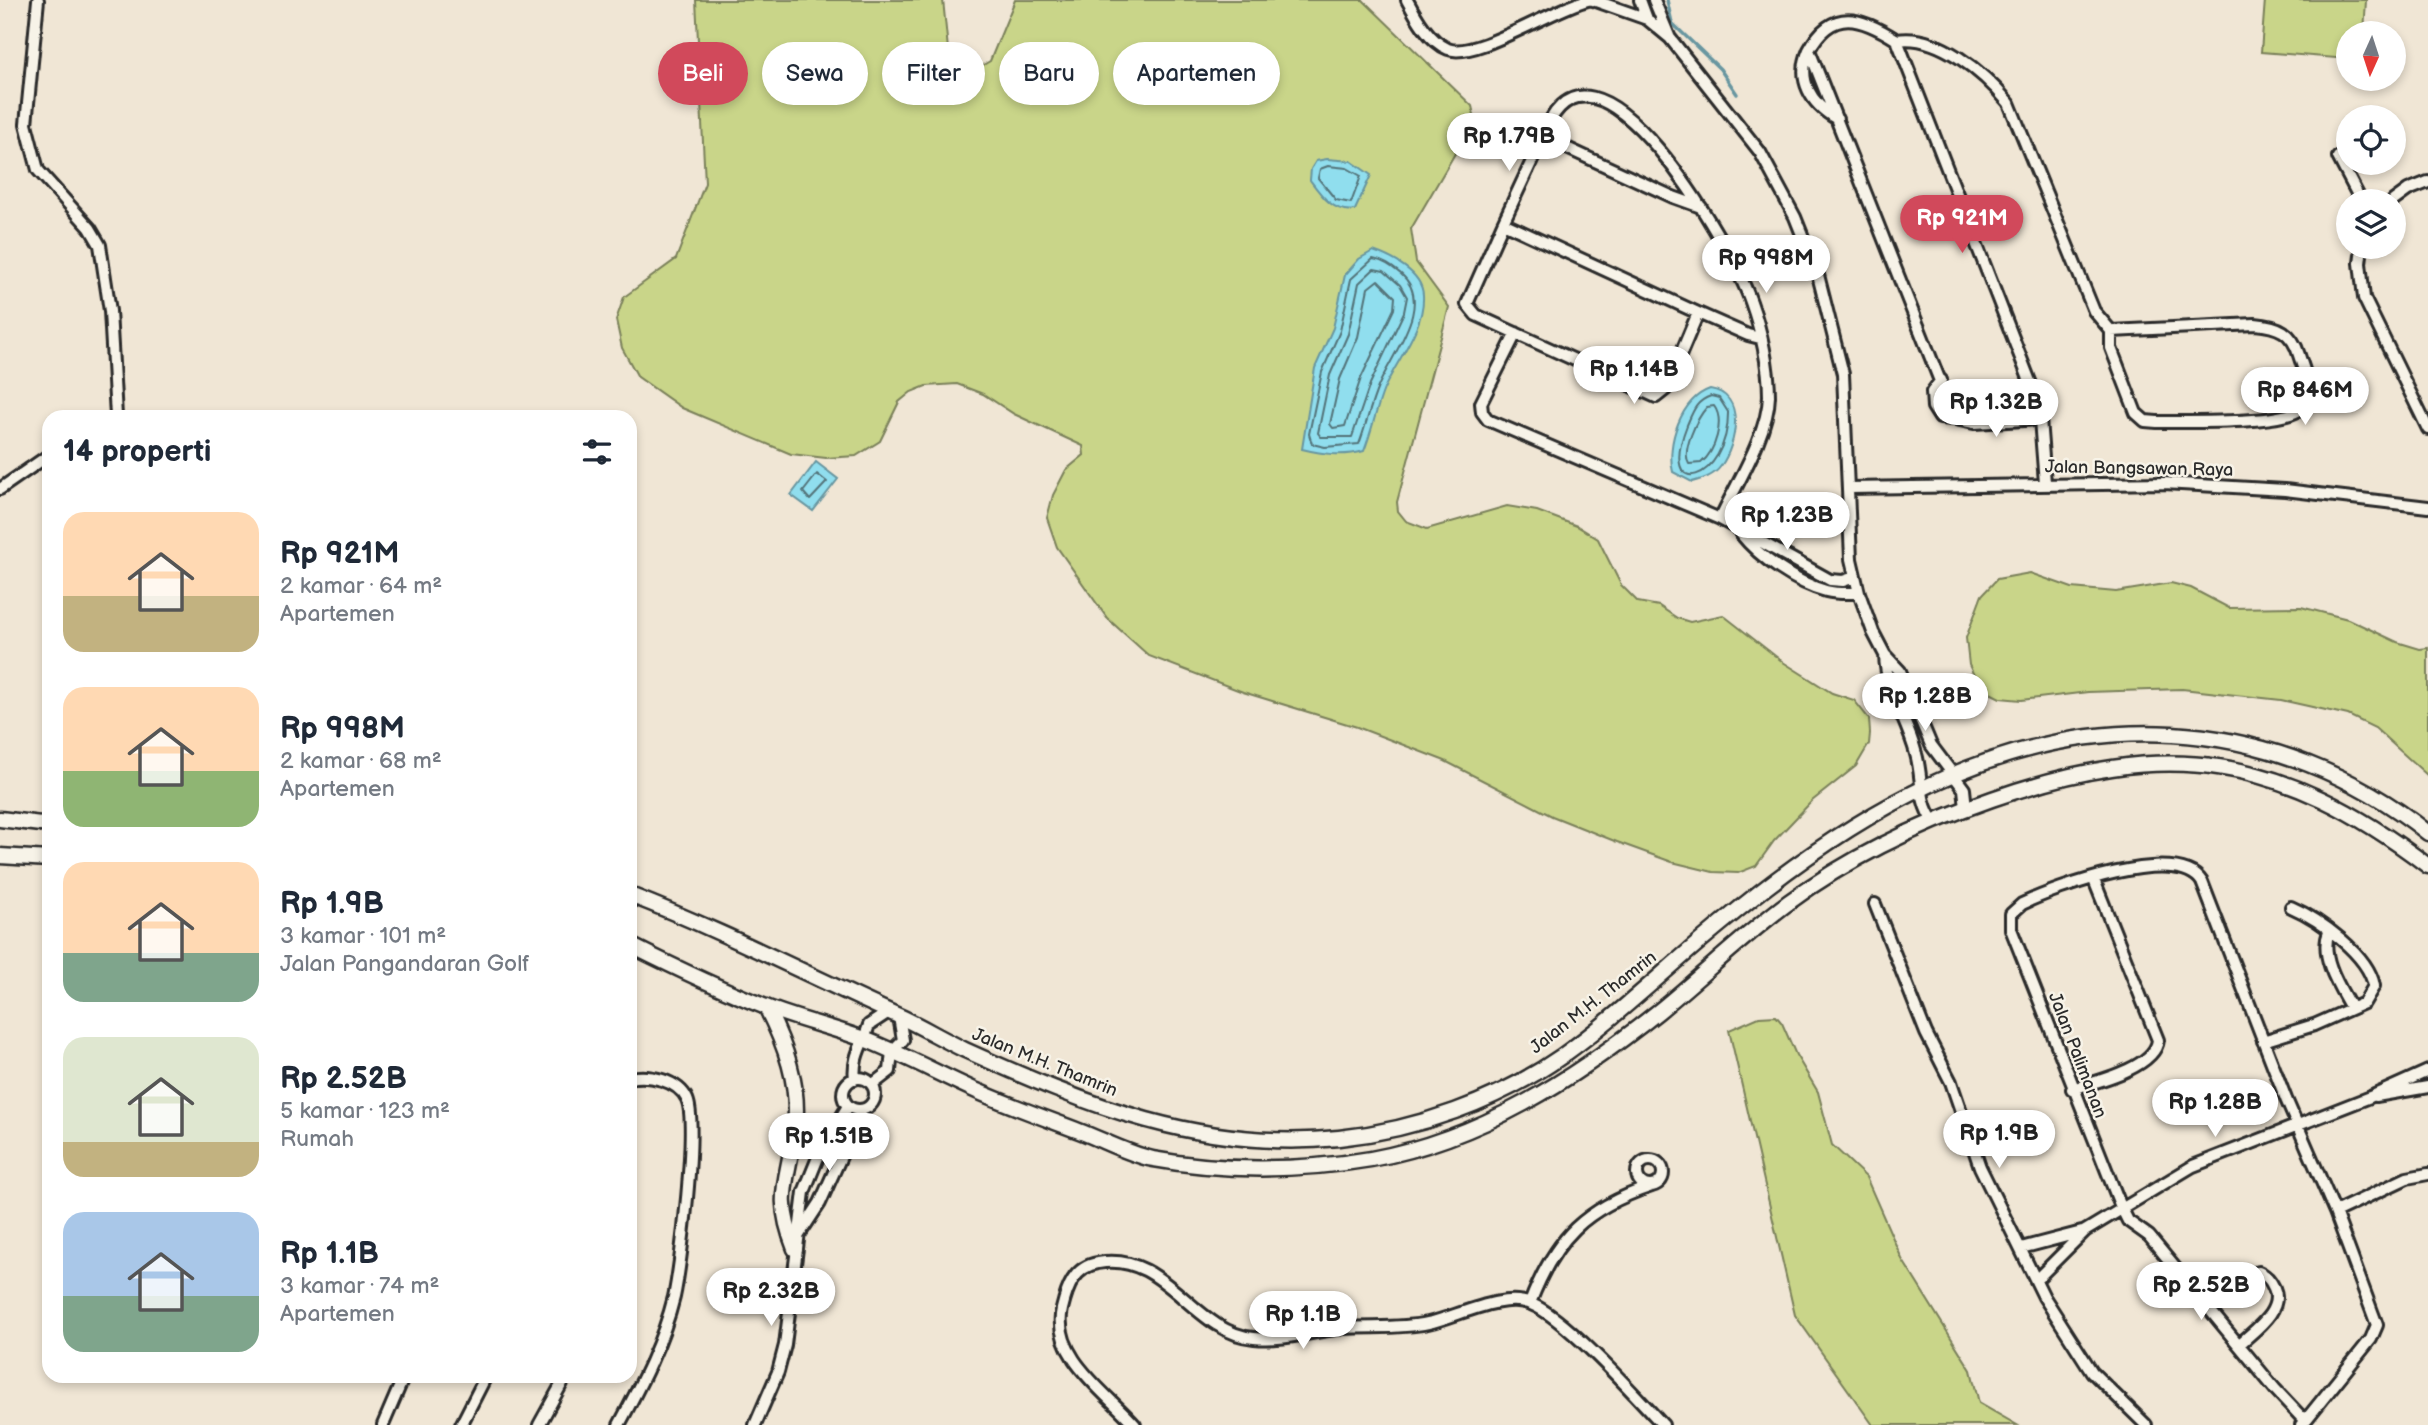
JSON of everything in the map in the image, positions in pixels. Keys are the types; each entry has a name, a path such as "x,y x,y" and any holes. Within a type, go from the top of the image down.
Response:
{"main road":[{"name":"Jalan M.H. Thamrin","path":"637,898 706,925 961,1048 1069,1094 1172,1129 1224,1138 1280,1142 1370,1135 1474,1103 1559,1058 1796,864 1860,822 1951,774 2032,747 2109,733 2193,735 2250,744 2326,771 2368,793 2428,834"},
{"path":"637,948 766,1007 867,1040 981,1093 1149,1158 1264,1167 1371,1158 1421,1147 1471,1129 1564,1081 1662,1009 1789,902 1839,869 1933,821 2041,782 2090,770 2139,763 2236,769 2284,782 2350,814 2428,866"},
{"path":"0,818 42,824"},
{"path":"0,856 42,859"},
{"path":"766,1007 785,1047 792,1075 795,1125 782,1192 782,1212 796,1243"}],"street":[{"path":"38,0 26,124 28,141 38,170 90,228 100,245 110,311 116,410"},
{"path":"1407,0 1436,42 1448,48 1464,50 1480,48 1535,20 1590,0 1647,19 1670,38 1760,152 1806,244 1818,275 1843,374 1849,533 1855,577 1885,655 1886,679 1916,751 1923,806 1933,821"},
{"path":"1640,0 1647,19"},
{"path":"1654,0 1670,38"},
{"path":"1837,120 1818,107 1805,86 1805,64 1809,50 1823,30 1837,21 1867,22 1896,40 1913,39 1944,50 1986,78 2009,103 2094,311 2111,331 2110,348 2136,413 2146,421 2276,419 2295,414 2308,400 2296,345 2289,334 2277,327 2255,324 2111,331"},
{"path":"1896,40 2024,366 2040,419 2045,483"},
{"path":"1809,50 1955,419 1974,423 2040,419"},
{"path":"1698,313 1666,389 1656,397 1472,313 1467,304 1560,103 1576,94 1601,95 1620,107 1656,141 1733,260 1752,302 1768,383 1768,412 1720,519"},
{"path":"1543,137 1673,197 1701,207"},
{"path":"2406,191 2428,183"},
{"path":"1503,223 1737,331 1760,338"},
{"path":"2360,259 2364,298 2428,429"},
{"path":"1516,333 1481,403 1484,416 1720,519 1741,534 1800,562 1830,580 1843,581 1855,577"},
{"path":"0,489 42,460"},
{"name":"Jalan Bangsawan Raya","path":"1849,488 2045,483 2219,485 2428,507"},
{"path":"1741,534 1753,550 1807,584 1829,592 1859,593"},
{"path":"1791,573 1800,562"},
{"path":"1885,655 1900,671 1931,745 1964,789 1966,808"},
{"path":"2072,1089 2123,1072 2149,1057 2157,1049 2154,1028 2094,880 2137,866 2153,865 2184,868 2198,875 2263,1041 2335,1212 2377,1325 2371,1339 2303,1423"},
{"name":"Jalan Palimanan","path":"2094,880 2028,901 2016,906 2011,914 2011,929 2072,1089 2128,1221 2149,1236 2303,1423"},
{"path":"1875,904 1926,1033 1951,1082 1980,1167 2036,1280 2092,1372 2146,1425"},
{"path":"2263,1041 2314,1025 2351,1008 2371,997 2374,986 2370,969 2352,949 2291,907"},
{"path":"2329,932 2326,944 2332,968 2351,1008"},
{"path":"855,1079 855,1058 867,1040 869,1025 893,1015 903,1040 892,1051 890,1071 872,1085"},
{"path":"2036,1280 2085,1231 2193,1166 2297,1123 2370,1097 2428,1070"},
{"path":"619,1425 651,1360 674,1296 689,1156 689,1107 683,1093 667,1082 649,1077 637,1078"},
{"path":"848,1106 843,1093 847,1084 855,1079 862,1079 872,1085"},
{"path":"796,1243 820,1203 862,1110 874,1100 872,1085"},
{"path":"2370,1097 2428,1087"},
{"path":"755,1425 778,1372 785,1345 804,1192 826,1143 848,1106"},
{"path":"848,1106 862,1110"},
{"path":"826,1143 844,1151"},
{"path":"2335,1212 2407,1178 2428,1174"},
{"path":"1530,1303 1547,1263 1575,1226 1603,1206 1652,1186"},
{"path":"2021,1248 2085,1231"},
{"path":"1135,1425 1072,1357 1063,1339 1060,1319 1065,1296 1072,1278 1087,1265 1124,1261 1141,1266 1218,1326 1252,1338 1273,1339 1345,1328 1429,1323 1492,1304 1530,1303 1581,1341 1663,1425"},
{"path":"2204,1301 2244,1275 2259,1272 2271,1282 2277,1296 2275,1307 2240,1344"},
{"path":"383,1425 401,1383"},
{"path":"461,1425 482,1383"},
{"path":"539,1425 562,1383"}],"green space":[{"path":"696,0 943,0 947,42 882,42 882,105 985,105 985,63 990,61 1015,0 1363,0 1472,106 1475,119 1411,229 1416,262 1449,307 1397,502 1398,511 1406,521 1427,529 1507,506 1537,511 1577,526 1598,539 1621,585 1638,602 1659,606 1677,618 1690,622 1723,615 1783,662 1832,693 1854,700 1869,719 1870,733 1869,744 1856,766 1812,801 1774,841 1756,866 1738,873 1713,872 1672,862 1552,816 1445,761 1357,727 1243,692 1149,656 1107,618 1057,547 1047,518 1053,495 1066,470 1084,455 1083,446 1014,414 983,394 957,384 926,386 911,392 899,402 880,441 856,456 826,458 791,454 682,408 638,377 622,348 616,320 624,297 676,259 705,183 701,105 748,105 748,42 698,42"},
{"path":"2265,0 2366,0 2365,21 2336,21 2336,58 2261,52"},
{"path":"2030,573 2072,588 2116,592 2171,583 2191,588 2229,608 2301,607 2348,619 2397,642 2420,649 2428,648 2428,776 2375,728 2348,715 2281,700 2182,689 2088,692 2021,700 2000,698 1980,688 1969,665 1966,638 1982,595 1997,579"},
{"path":"1776,1016 1818,1092 1832,1145 1866,1177 1902,1259 1971,1370 1979,1403 2017,1425 1873,1425 1795,1315 1729,1030 1759,1017"}],"water":[{"path":"1316,161 1351,161 1371,175 1355,210 1334,206 1310,180 1311,169"},
{"path":"1373,251 1396,261 1417,279 1423,295 1415,332 1384,389 1364,451 1333,454 1302,449 1315,368 1333,328 1345,275 1359,259"},
{"path":"1710,389 1729,400 1734,410 1734,433 1727,457 1718,469 1708,477 1692,482 1673,472 1671,461 1674,436 1691,402"},
{"path":"816,462 838,479 813,511 791,495"}],"waterway":[{"path":"1667,0 1672,23 1720,69 1737,94"}]}
